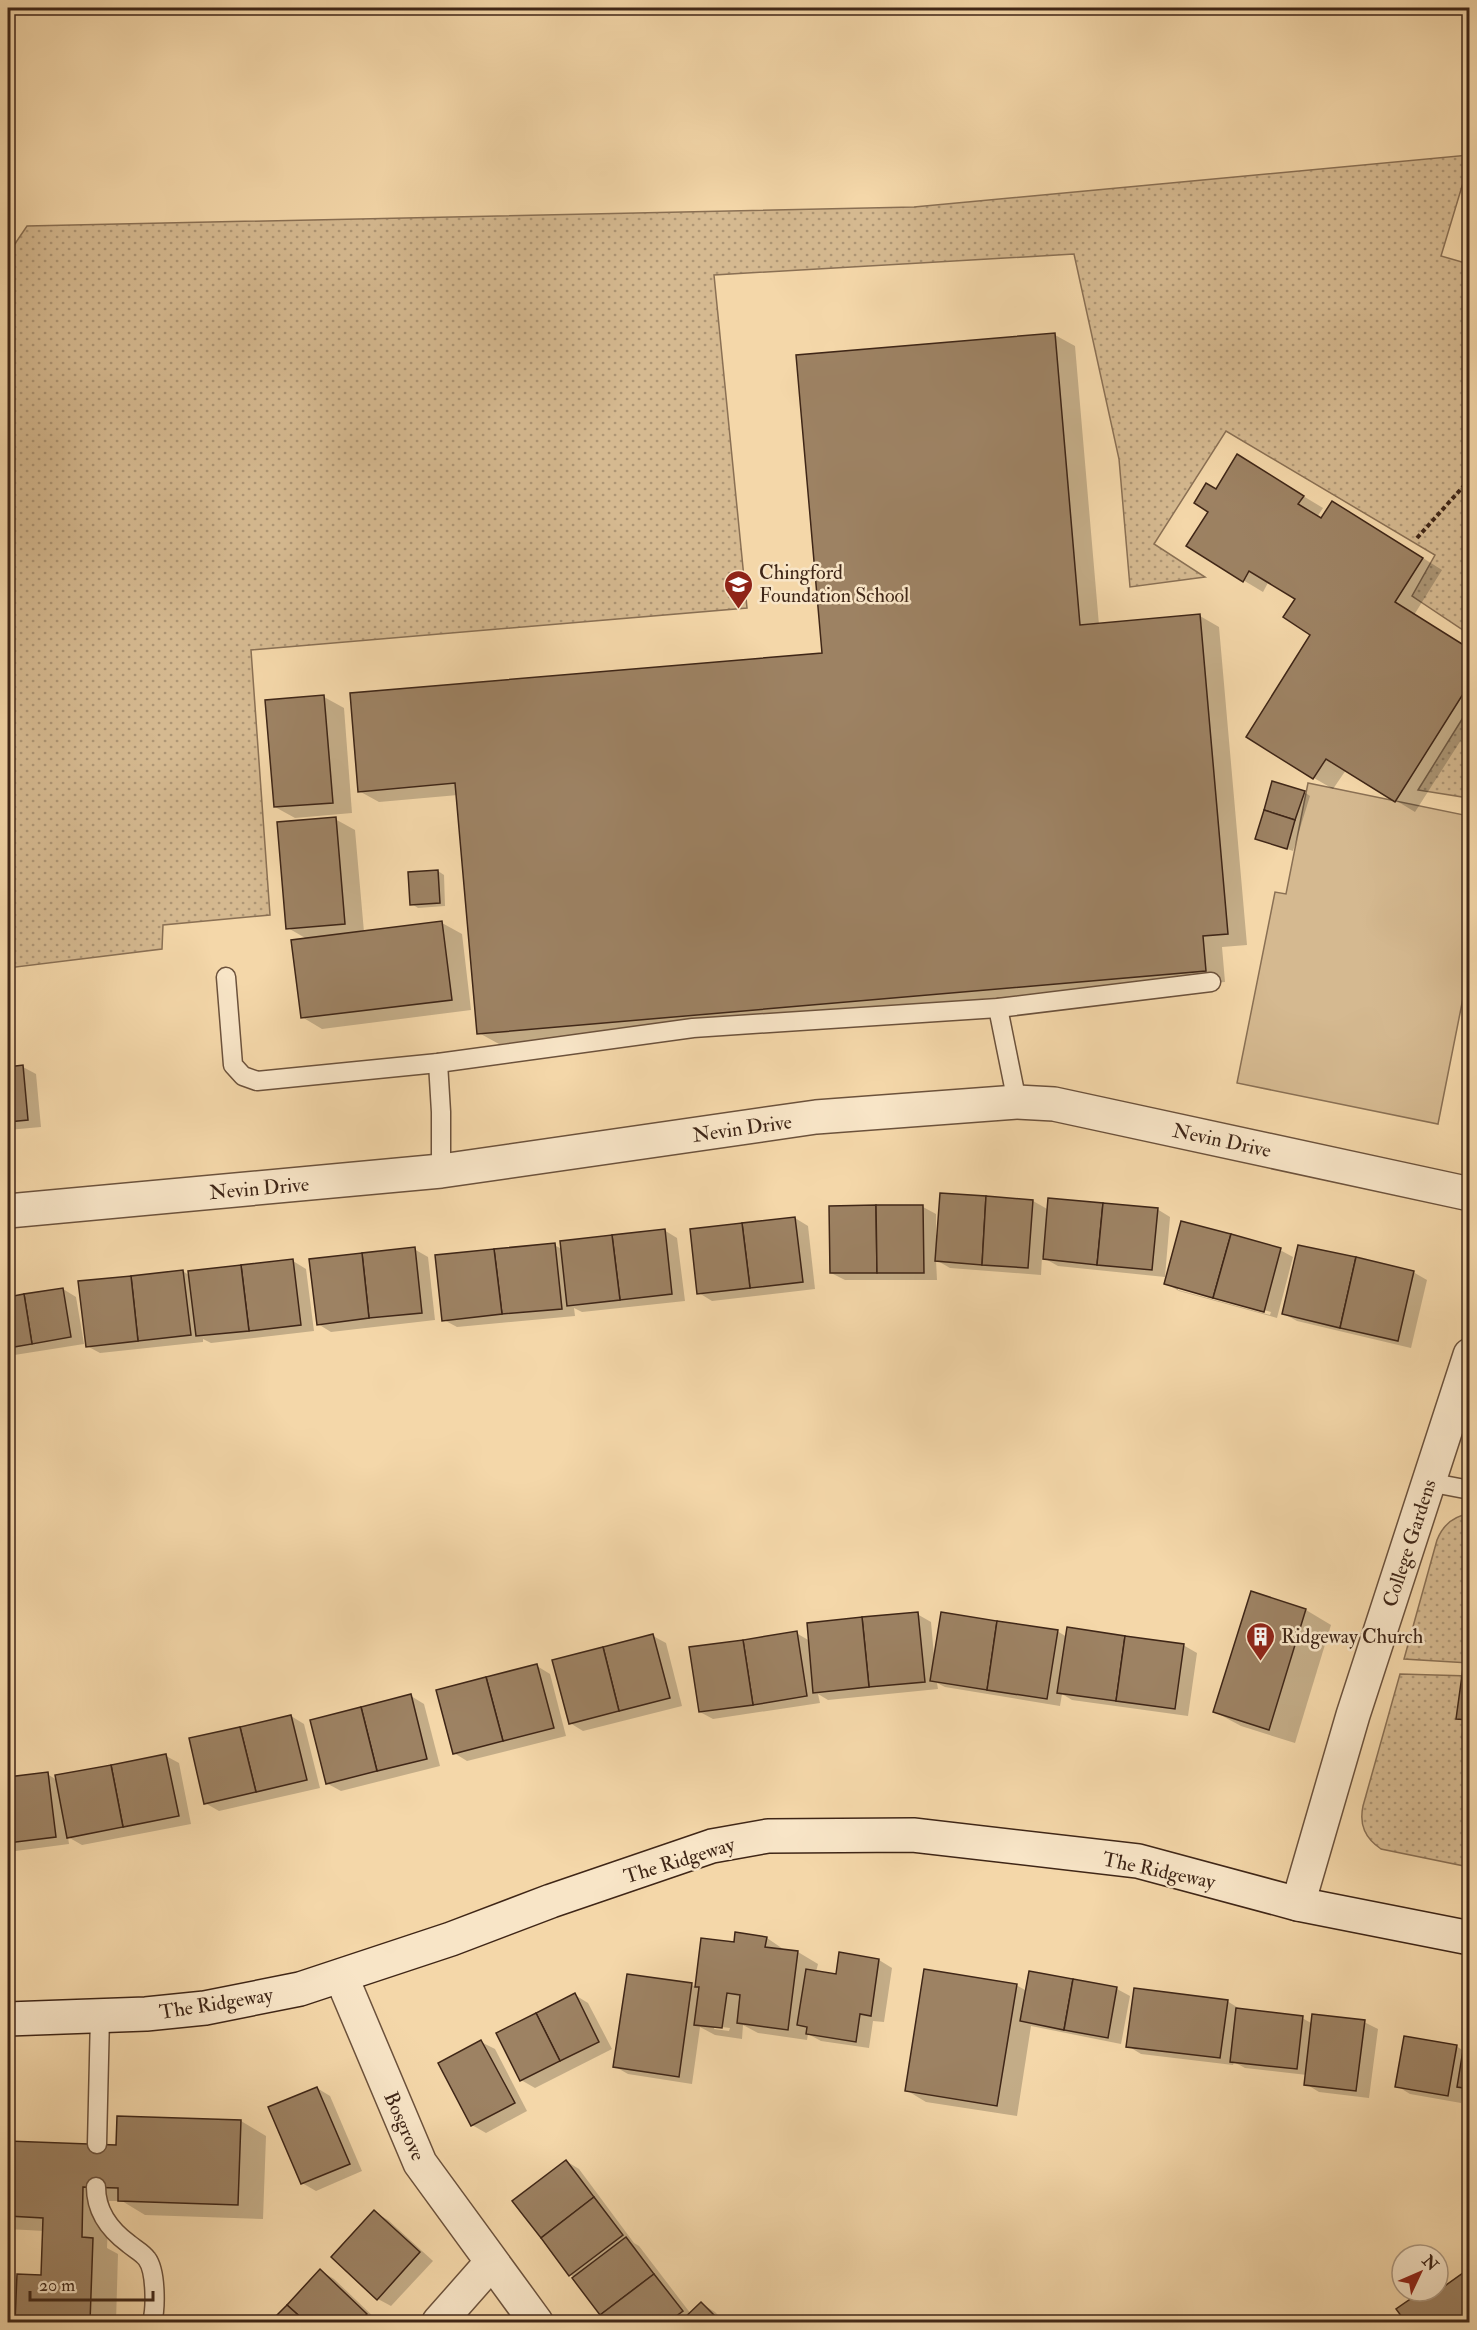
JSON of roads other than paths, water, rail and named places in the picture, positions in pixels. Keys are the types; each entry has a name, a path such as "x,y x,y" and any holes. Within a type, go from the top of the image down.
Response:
{"street":[{"name":"Nevin Drive","path":"8,1211 441,1171 816,1117 1017,1102 1054,1104 1470,1194"},
{"name":"College Gardens","path":"1298,1904 1353,1715 1470,1355"},
{"name":"The Ridgeway","path":"8,2019 170,2012 239,2003 300,1989 451,1939 550,1901 712,1846 768,1836 913,1834 1126,1860 1298,1904 1470,1938"},
{"name":"Bosgrove","path":"341,1976 420,2163 536,2322"},
{"path":"439,2322 491,2263"}],"lane":[{"path":"226,977 233,1065 243,1076 257,1081 438,1063 693,1028 998,1008 1211,982"},
{"path":"998,1008 1017,1102"},
{"path":"438,1063 441,1171"},
{"path":"1428,1482 1470,1490"},
{"path":"97,2145 100,2016"},
{"path":"96,2187 102,2216 108,2226 146,2258 150,2266 153,2275 152,2322"}],"place":[{"name":"Chingford Foundation School","path":"738,610"},
{"name":"Ridgeway Church","path":"1260,1662"}]}
